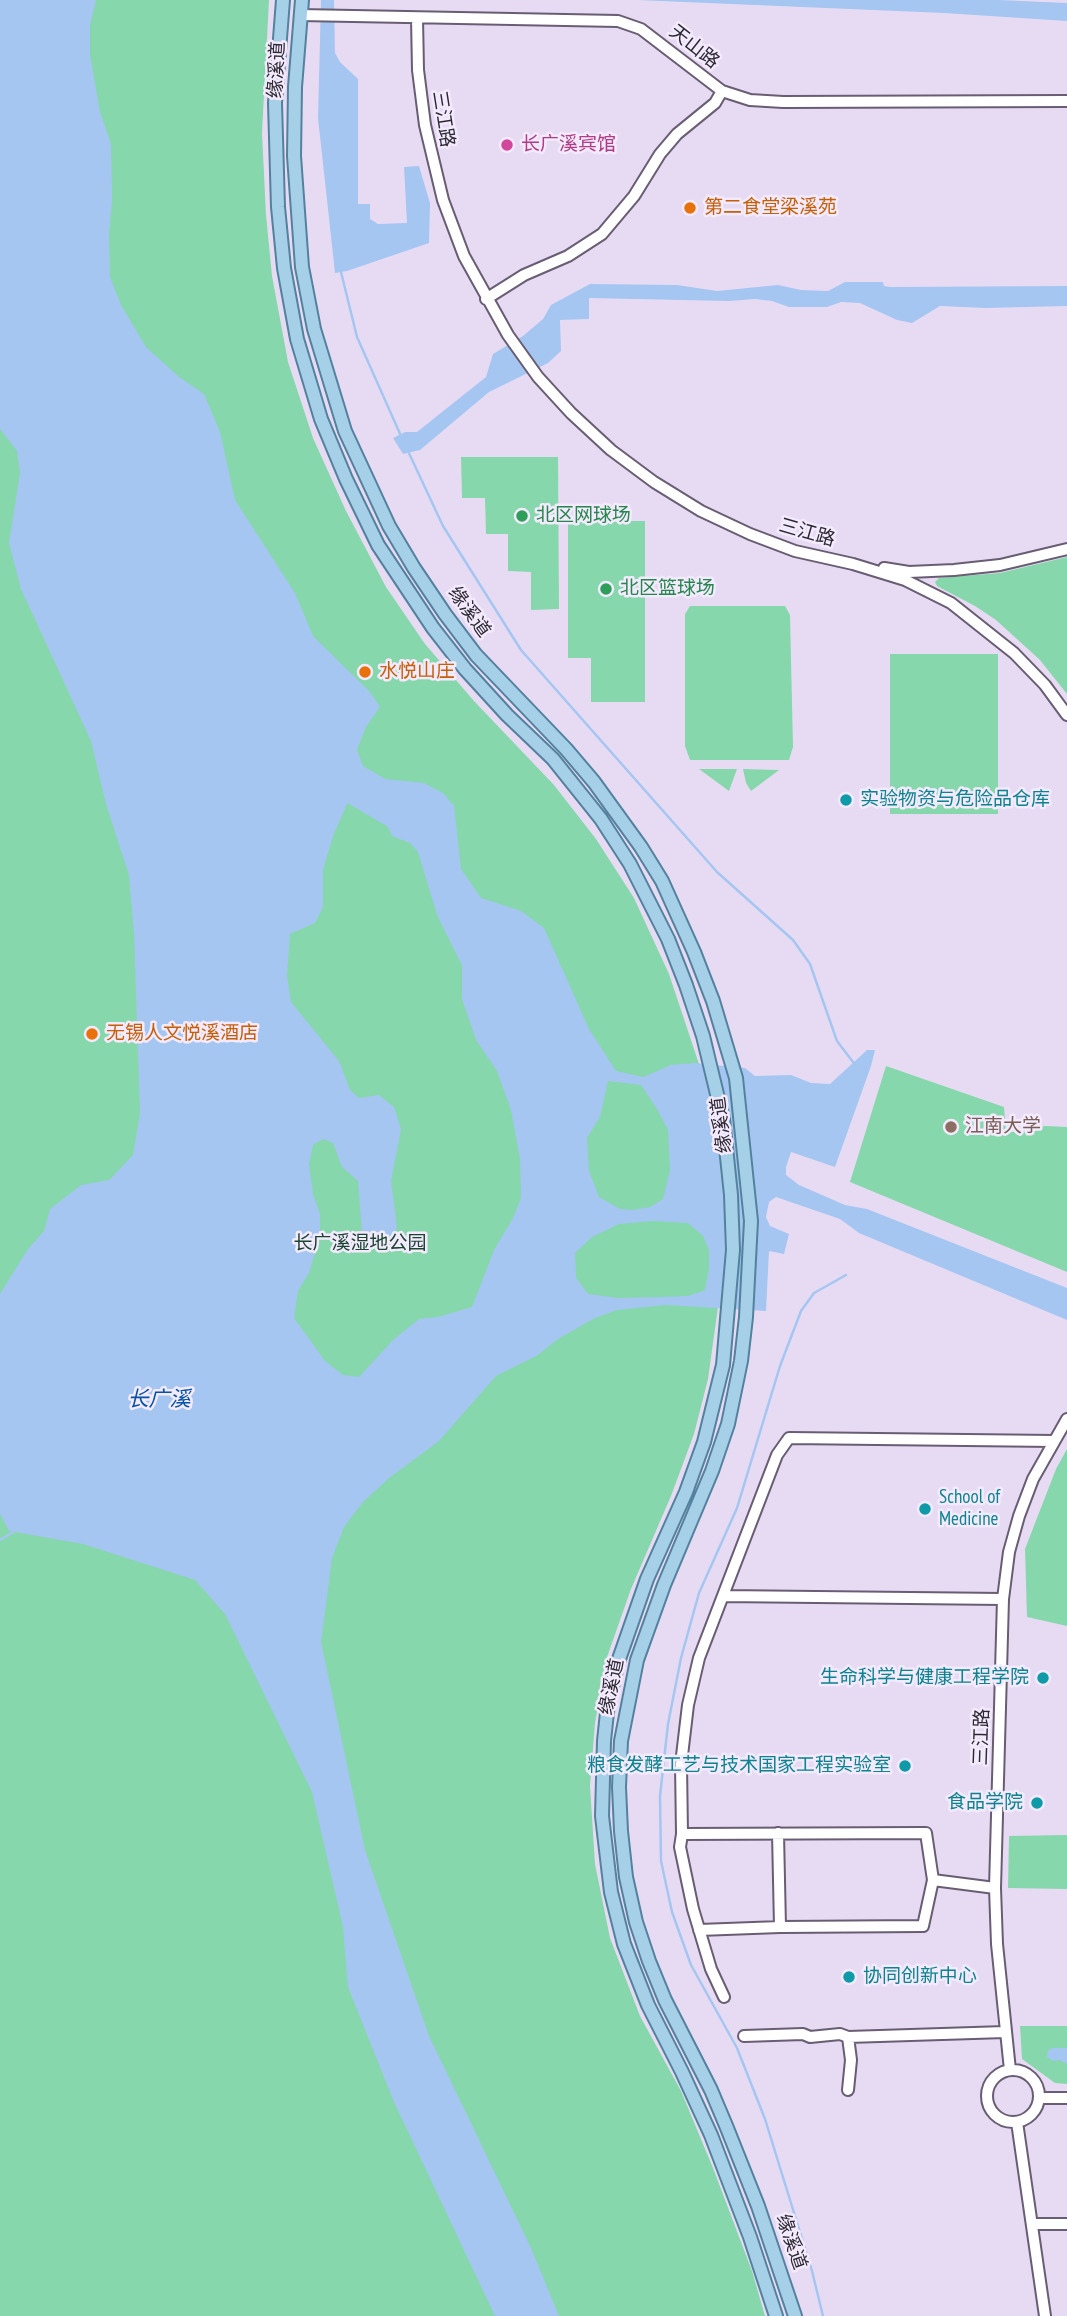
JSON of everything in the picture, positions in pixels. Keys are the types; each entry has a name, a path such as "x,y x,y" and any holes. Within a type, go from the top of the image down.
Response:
{"main road":[{"name":"缘溪道","path":"284,0 275,103 278,207 284,268 297,339 321,419 378,545 419,609 465,669 568,777 601,819 630,864 668,939 703,1036 723,1119 731,1195 733,1250 723,1365 704,1443 686,1492 647,1579 618,1661 608,1703 604,1741 602,1816 611,1892 624,1944 648,2005 711,2135 750,2237 776,2316"},
{"name":"缘溪道","path":"302,0 305,16 295,87 294,156 302,267 314,328 345,431 389,526 445,614 476,655 594,782 662,881 713,1001 736,1078 750,1208 746,1317 735,1396 712,1471 664,1585 637,1660 621,1741 621,1831 636,1922 649,1961 727,2128 758,2206 794,2316"}],"street":[{"name":"天山路","path":"305,16 618,21 641,29 722,91 750,100 1067,102"},
{"name":"三江路","path":"417,18 421,96 432,159 443,200 460,245 486,299 538,377 611,450 654,482 701,511 795,551 853,564 905,580 951,603 1014,653 1045,685 1067,715"},
{"path":"486,299 524,275 568,256 602,234 634,196 660,154 677,134 715,103 722,91"},
{"path":"853,564 909,572 954,570 1000,565 1067,549"},
{"name":"三江路","path":"1010,2070 997,1944 995,1888 1003,1599 1009,1552 1019,1516 1033,1479 1067,1419"},
{"path":"724,1997 711,1969 699,1930 680,1847 681,1764 688,1705 699,1658 723,1590 778,1455 789,1438 1054,1441"},
{"path":"723,1595 1003,1599"},
{"path":"778,1833 780,1927"},
{"path":"682,1834 926,1833 933,1880 923,1926 699,1930"},
{"path":"933,1880 995,1888"},
{"path":"744,2036 803,2034 810,2037 840,2034 848,2037 1005,2032"},
{"path":"848,2037 848,2090"},
{"path":"1010,2070 1021,2071 1032,2077 1040,2098 1036,2109 1017,2122 1001,2119 995,2114 987,2100 987,2091 995,2077 1010,2070"},
{"path":"1040,2098 1067,2098"},
{"path":"1017,2122 1045,2316"},
{"path":"1032,2224 1067,2224"}],"green space":[{"name":"长广溪湿地公园","path":"0,0 269,0 262,133 272,276 288,362 313,438 346,511 386,587 425,644 474,701 554,785 596,839 634,898 669,974 699,1064 721,1240 718,1307 708,1379 694,1434 631,1589 606,1660 595,1723 590,1786 595,1864 610,1938 640,2016 681,2091 713,2168 752,2271 765,2316 0,2316"},
{"name":"北区网球场","path":"461,457 558,457 559,609 531,610 531,572 508,571 508,534 486,534 485,498 462,498"},
{"name":"北区篮球场","path":"568,521 645,521 645,702 591,702 591,658 568,658"},
{"path":"1067,557 1067,694 1040,660 996,620 937,586 935,582 939,578 1000,573"},
{"path":"690,606 785,606 790,615 793,747 789,760 690,760 685,746 685,614"},
{"path":"890,654 998,654 998,814 890,814"},
{"path":"699,769 737,769 729,791"},
{"path":"743,769 779,770 751,791"},
{"path":"886,1066 1004,1107 1006,1133 1045,1126 1067,1127 1067,1272 850,1182"},
{"path":"1067,1449 1067,1626 1027,1617 1025,1549 1056,1469"},
{"path":"1067,1835 1067,1889 1008,1888 1009,1836"},
{"path":"1020,2026 1067,2026 1067,2084 1055,2083 1022,2059"}],"water":[{"name":"长广溪","path":"0,0 96,0 90,25 90,55 100,112 111,144 110,277 121,305 146,347 179,377 204,394 220,432 235,500 295,593 313,636 370,692 380,707 366,727 357,750 363,766 385,779 424,783 443,793 454,806 461,869 481,898 521,911 544,928 589,1029 616,1071 643,1077 671,1065 694,1063 745,1068 755,1076 791,1075 811,1083 830,1084 867,1050 875,1050 835,1167 791,1152 786,1175 799,1185 845,1205 867,1209 1067,1288 1067,1320 859,1233 840,1219 776,1197 769,1202 766,1217 770,1226 789,1234 784,1254 769,1251 766,1311 666,1305 617,1310 595,1318 558,1339 538,1355 496,1376 439,1441 388,1479 363,1502 344,1527 332,1558 321,1642 365,1850 429,2036 531,2248 559,2316 495,2316 394,2102 348,1987 343,1927 312,1792 225,1614 195,1580 83,1544 9,1531 0,1514 0,1294 28,1249 44,1231 50,1209 81,1185 109,1180 133,1155 140,1114 134,933 129,875 106,804 91,741 21,589 9,543 20,473 17,451 0,429","holes":["364,796 377,804 392,836 410,843 418,852 437,915 462,965 462,999 476,1040 497,1071 511,1110 520,1159 521,1198 513,1218 494,1250 472,1307 438,1317 419,1319 393,1340 359,1377 343,1375 325,1361 294,1318 298,1291 309,1273 320,1236 320,1214 313,1194 309,1164 313,1145 323,1139 333,1143 342,1167 358,1181 363,1247 391,1240 397,1227 391,1181 401,1129 394,1107 379,1095 359,1098 350,1090 339,1061 291,1002 287,976 290,934 315,923 323,907 323,870 333,836 347,804","608,1081 641,1085 668,1130 670,1170 663,1199 650,1207 632,1210 620,1209 599,1197 589,1171 587,1138 600,1117","652,1221 688,1223 703,1236 709,1250 705,1290 688,1296 663,1297 618,1298 588,1294 576,1278 575,1253 592,1237 619,1224"]},
{"path":"321,0 334,0 335,53 340,62 358,79 358,204 370,204 370,219 378,224 407,223 404,167 419,166 430,203 429,243 335,273 318,118"},
{"path":"637,0 999,0 1067,3 1067,21 944,13"},
{"path":"845,282 883,282 884,286 890,287 1067,286 1067,306 940,306 912,323 897,320 860,303 841,302 827,307 789,307 755,299 729,301 589,298 589,319 560,320 561,351 548,363 489,392 420,450 403,454 393,438 405,432 417,432 486,377 493,354 523,336 543,319 551,305 590,284 677,285 717,291 778,285 801,290 828,291"},
{"path":"1067,2048 1067,2064 1047,2057 1048,2050"}],"waterway":[{"path":"341,272 357,337 401,436"},
{"path":"408,451 443,526 521,650 717,872 793,940 810,964 837,1041 853,1062"},
{"path":"338,787 401,824"},
{"path":"823,2316 812,2271 765,2119 737,2048 691,1965 672,1912 661,1861 660,1796 668,1724 681,1658 699,1593 737,1508 780,1366 801,1311 814,1293 846,1275"},
{"path":"0,1540 15,1531"}],"place":[{"name":"长广溪宾馆","path":"507,145"},
{"name":"第二食堂梁溪苑","path":"690,208"},
{"name":"北区网球场","path":"522,516"},
{"name":"北区篮球场","path":"606,589"},
{"name":"水悦山庄","path":"365,672"},
{"name":"实验物资与危险品仓库","path":"846,800"},
{"name":"无锡人文悦溪酒店","path":"92,1034"},
{"name":"江南大学","path":"951,1127"},
{"name":"School of Medicine","path":"925,1509"},
{"name":"生命科学与健康工程学院","path":"1043,1678"},
{"name":"粮食发酵工艺与技术国家工程实验室","path":"905,1766"},
{"name":"食品学院","path":"1037,1803"},
{"name":"协同创新中心","path":"849,1977"}]}
